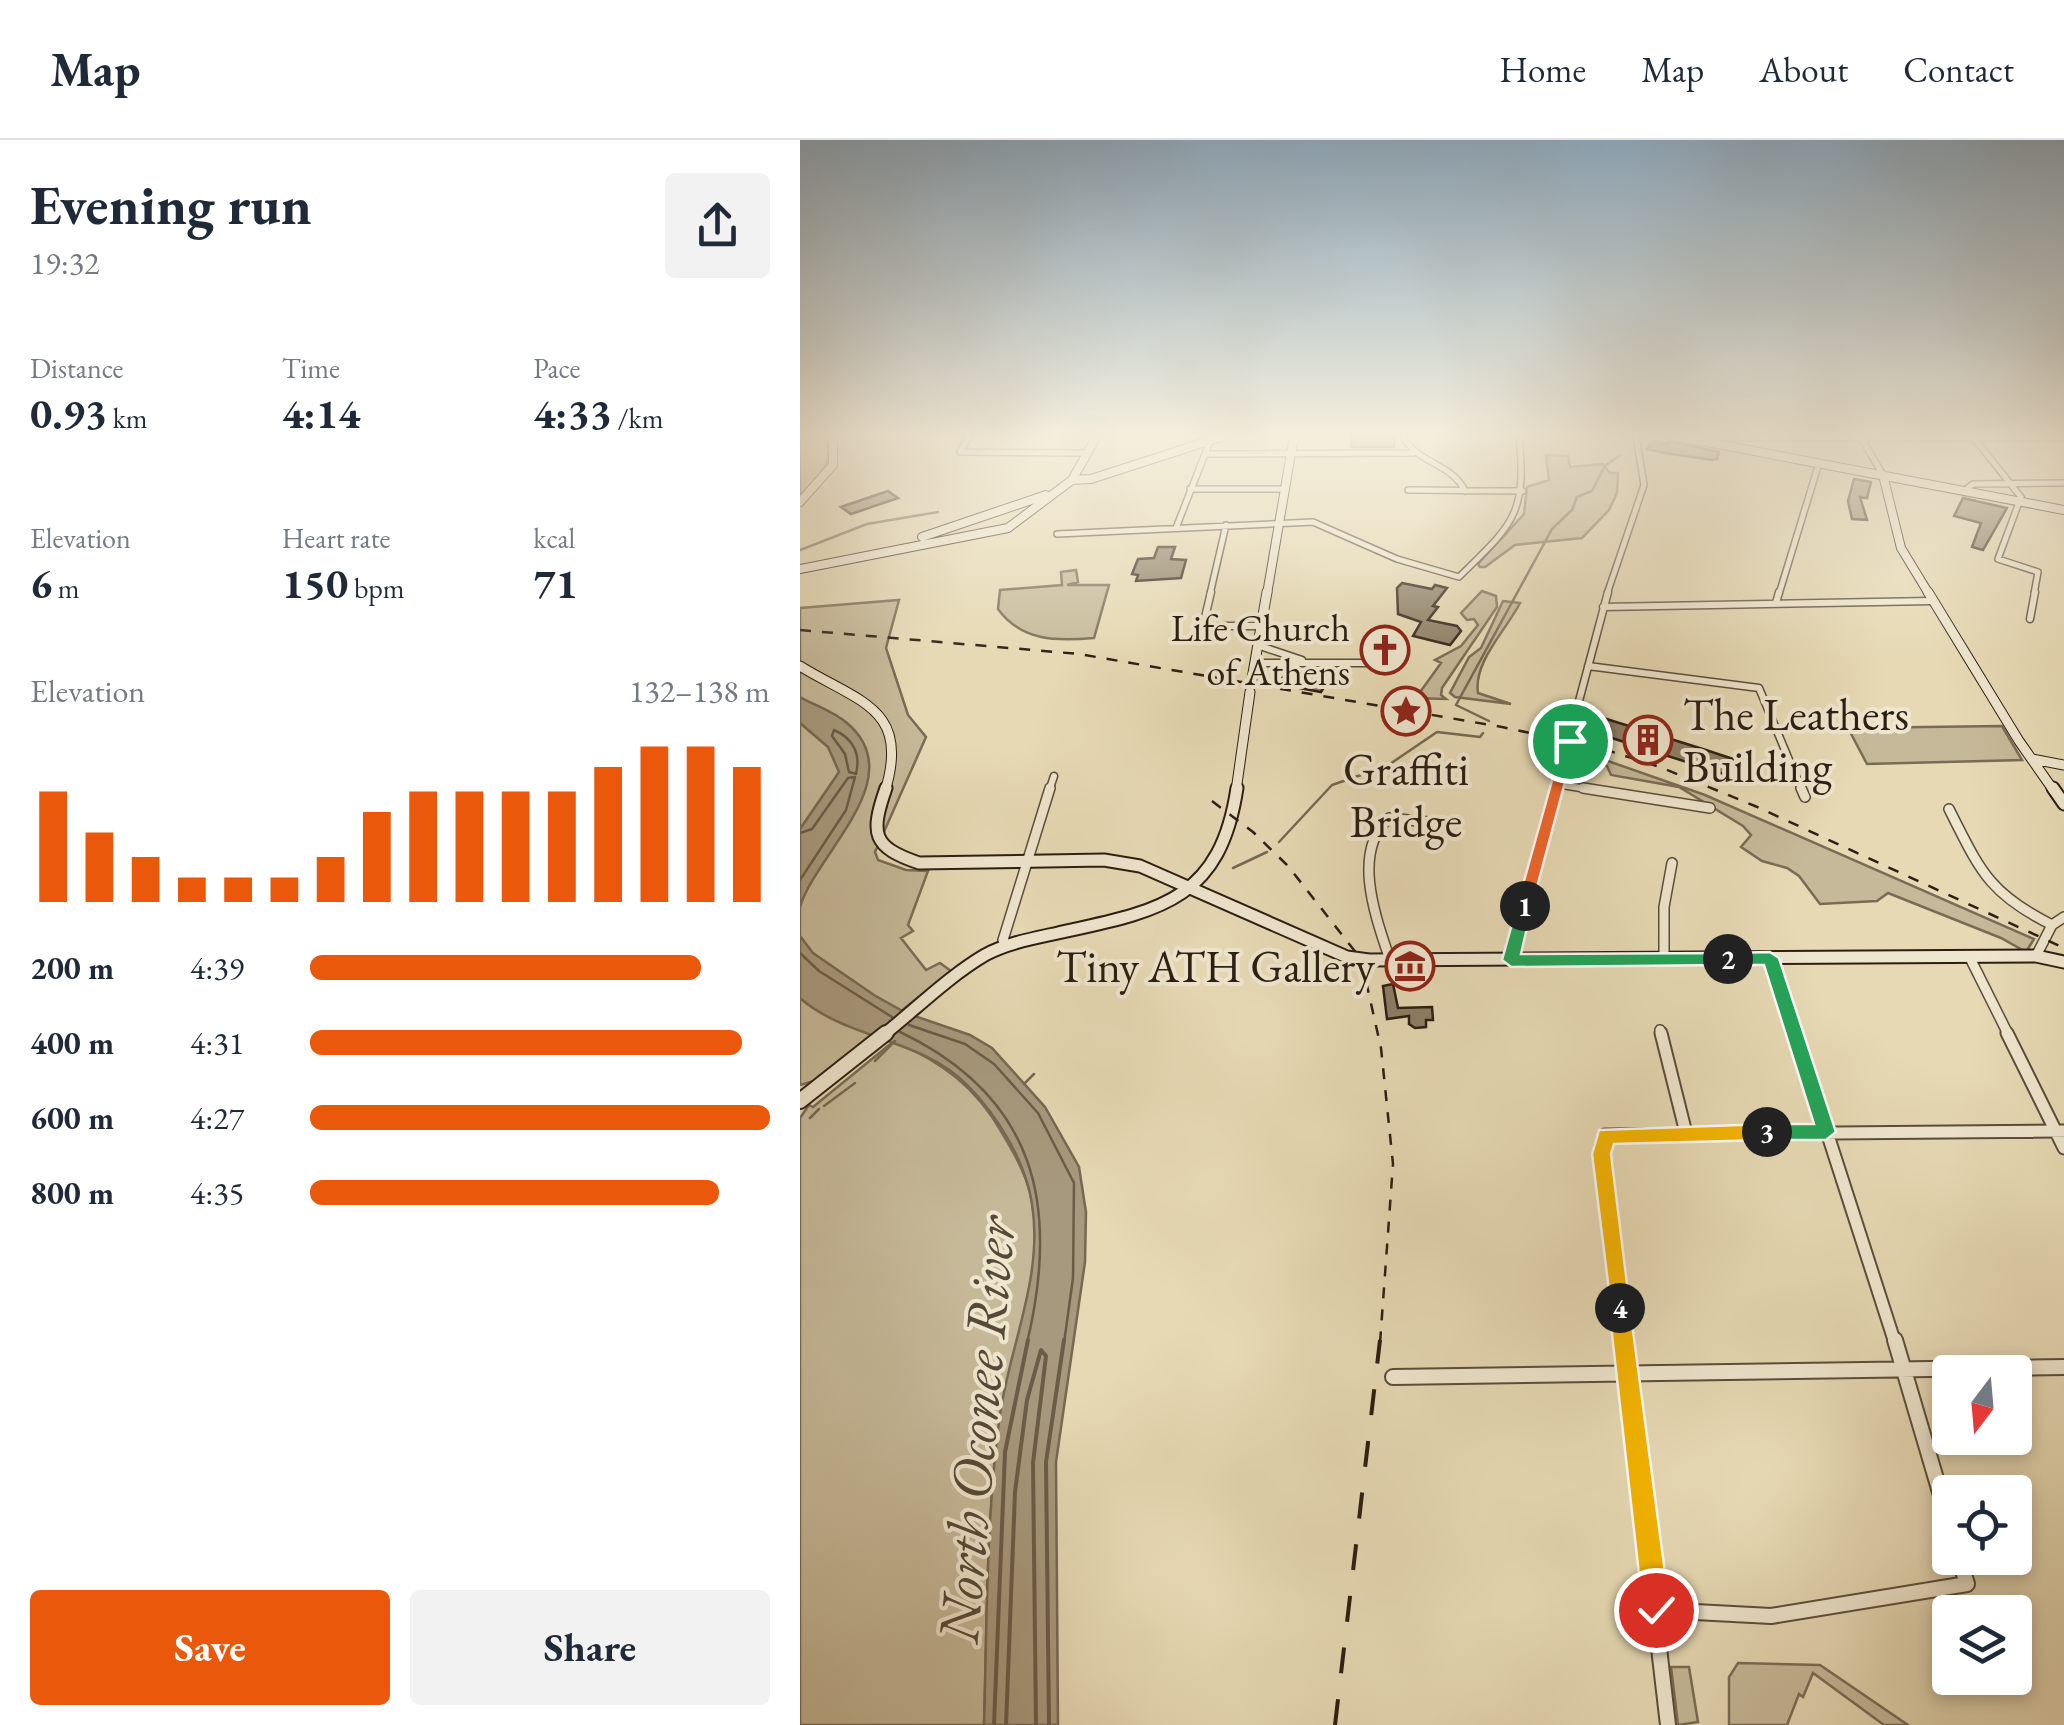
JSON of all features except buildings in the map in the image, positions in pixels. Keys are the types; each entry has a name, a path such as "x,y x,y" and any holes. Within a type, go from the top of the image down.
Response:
{"street":[{"path":"870,554 1001,510"},
{"path":"800,569 917,542 993,533 1033,510"},
{"path":"1176,528 1182,510"},
{"path":"1252,679 1280,510"},
{"path":"1057,534 1278,521 1329,526 1397,559 1459,577 1517,517 1519,510"},
{"path":"1511,960 1603,607 1636,510"},
{"path":"1776,603 1804,510"},
{"path":"1892,510 1901,548 1931,601 2064,804"},
{"path":"2017,510 1998,559 2038,572 2030,619"},
{"path":"1226,524 1202,626 1260,626"},
{"path":"1603,607 1931,601"},
{"path":"1257,645 1312,664"},
{"path":"1254,663 1389,662"},
{"path":"800,666 886,720 896,742 874,832 886,853 919,863 1120,861 1140,866 1347,957 1511,960 2036,956 2064,962"},
{"path":"1588,666 1753,686 1764,696 1805,798"},
{"path":"800,1101 971,964 1006,944 1141,911 1191,888 1224,844 1250,692"},
{"path":"2032,759 2064,766"},
{"path":"1006,944 1003,940 1054,776"},
{"path":"1556,784 1710,808"},
{"path":"1950,809 1989,886 2013,907 2052,924"},
{"path":"1390,960 1368,876 1376,832 1387,818 1398,816 1428,822"},
{"path":"1664,959 1664,907 1672,863"},
{"path":"2036,956 2052,924 2064,917"},
{"path":"1770,958 1935,1475"},
{"path":"1970,958 2060,1131 2064,1148"},
{"path":"1660,1030 1686,1132"},
{"path":"800,1092 820,1087"},
{"path":"1668,1725 1601,1146 1606,1136 1686,1132 2060,1131"},
{"path":"1393,1377 2064,1367"},
{"path":"1656,1610 1771,1616 1967,1584 1964,1575"}],"shaded area":[{"path":"1524,510 1609,510 1582,538 1515,545 1480,567 1478,564"},
{"path":"1076,570 1078,582 1067,585 1109,585 1094,638 1041,637 1018,628 998,609 1000,590 1062,585 1061,572"},
{"path":"1482,591 1496,596 1497,607 1442,688 1441,695 1446,699 1409,698 1418,695 1441,663 1435,660 1461,646 1478,625 1461,613"},
{"path":"899,600 886,648 908,715 926,737 875,852 878,860 906,870 928,871 908,925 913,931 901,938 926,970 940,963 951,971 814,1081 800,1085 800,608"},
{"path":"1503,601 1520,603 1486,658 1478,693 1511,704 1455,697 1450,693 1469,657 1481,648"},
{"path":"2002,726 2022,760 1867,764 1848,728"},
{"path":"1588,754 1705,795 2034,939 2026,952 2001,938 1888,893 1877,901 1820,904 1799,876 1762,861 1741,847 1751,835 1743,826 1679,787 1611,775 1607,766"},
{"path":"894,1041 942,1067 981,1102 1016,1158 1032,1202 1034,1262 1001,1414 993,1478 984,1725 800,1725 800,1118 809,1105 813,1107"},
{"path":"1738,1663 1820,1665 1908,1725 1884,1725 1813,1673 1803,1697 1799,1694 1787,1725 1729,1725 1729,1677"},
{"path":"1671,1667 1689,1667 1698,1722 1678,1725"}],"water":[{"path":"800,697 847,723 864,744 869,767 865,791 854,815 800,907 800,829 839,772 828,747 800,723"},
{"path":"800,936 813,953 874,995 906,1013 970,1035 992,1048 1045,1107 1079,1167 1086,1212 1085,1262 1056,1462 1058,1725 984,1725 995,1459 1003,1394 1033,1259 1032,1204 1024,1172 989,1110 949,1069 907,1048 840,1023 800,998"}],"waterway":[{"path":"1489,721 1456,705 1552,529 1572,510"},
{"path":"800,550 867,524 938,512"},
{"path":"1279,842 1332,785 1387,766 1437,732 1480,737 1483,733"},
{"path":"1233,868 1267,852"},
{"path":"875,1061 895,1041"},
{"path":"1024,1084 1034,1074"},
{"path":"824,1106 855,1083"},
{"path":"810,1118 819,1109"}],"railway":[{"path":"800,630 1079,654 1502,727 1600,748 1660,767 1755,806 2064,948"},
{"path":"1212,801 1253,832 1288,866 1361,959 1381,1048 1393,1164 1380,1343"},
{"path":"1335,1725 1380,1340"}],"place":[{"name":"Life Church of Athens","path":"1385,650"},
{"name":"Graffiti Bridge","path":"1406,711"},
{"name":"The Leathers Building","path":"1648,740"},
{"name":"Tiny ATH Gallery","path":"1410,966"}],"route":[{"path":"1570,741 1511,960 1770,958 1826,1132 1612,1134 1602,1142 1656,1610"}],"water label":[{"name":"North Oconee River","path":"976,1430"}]}
